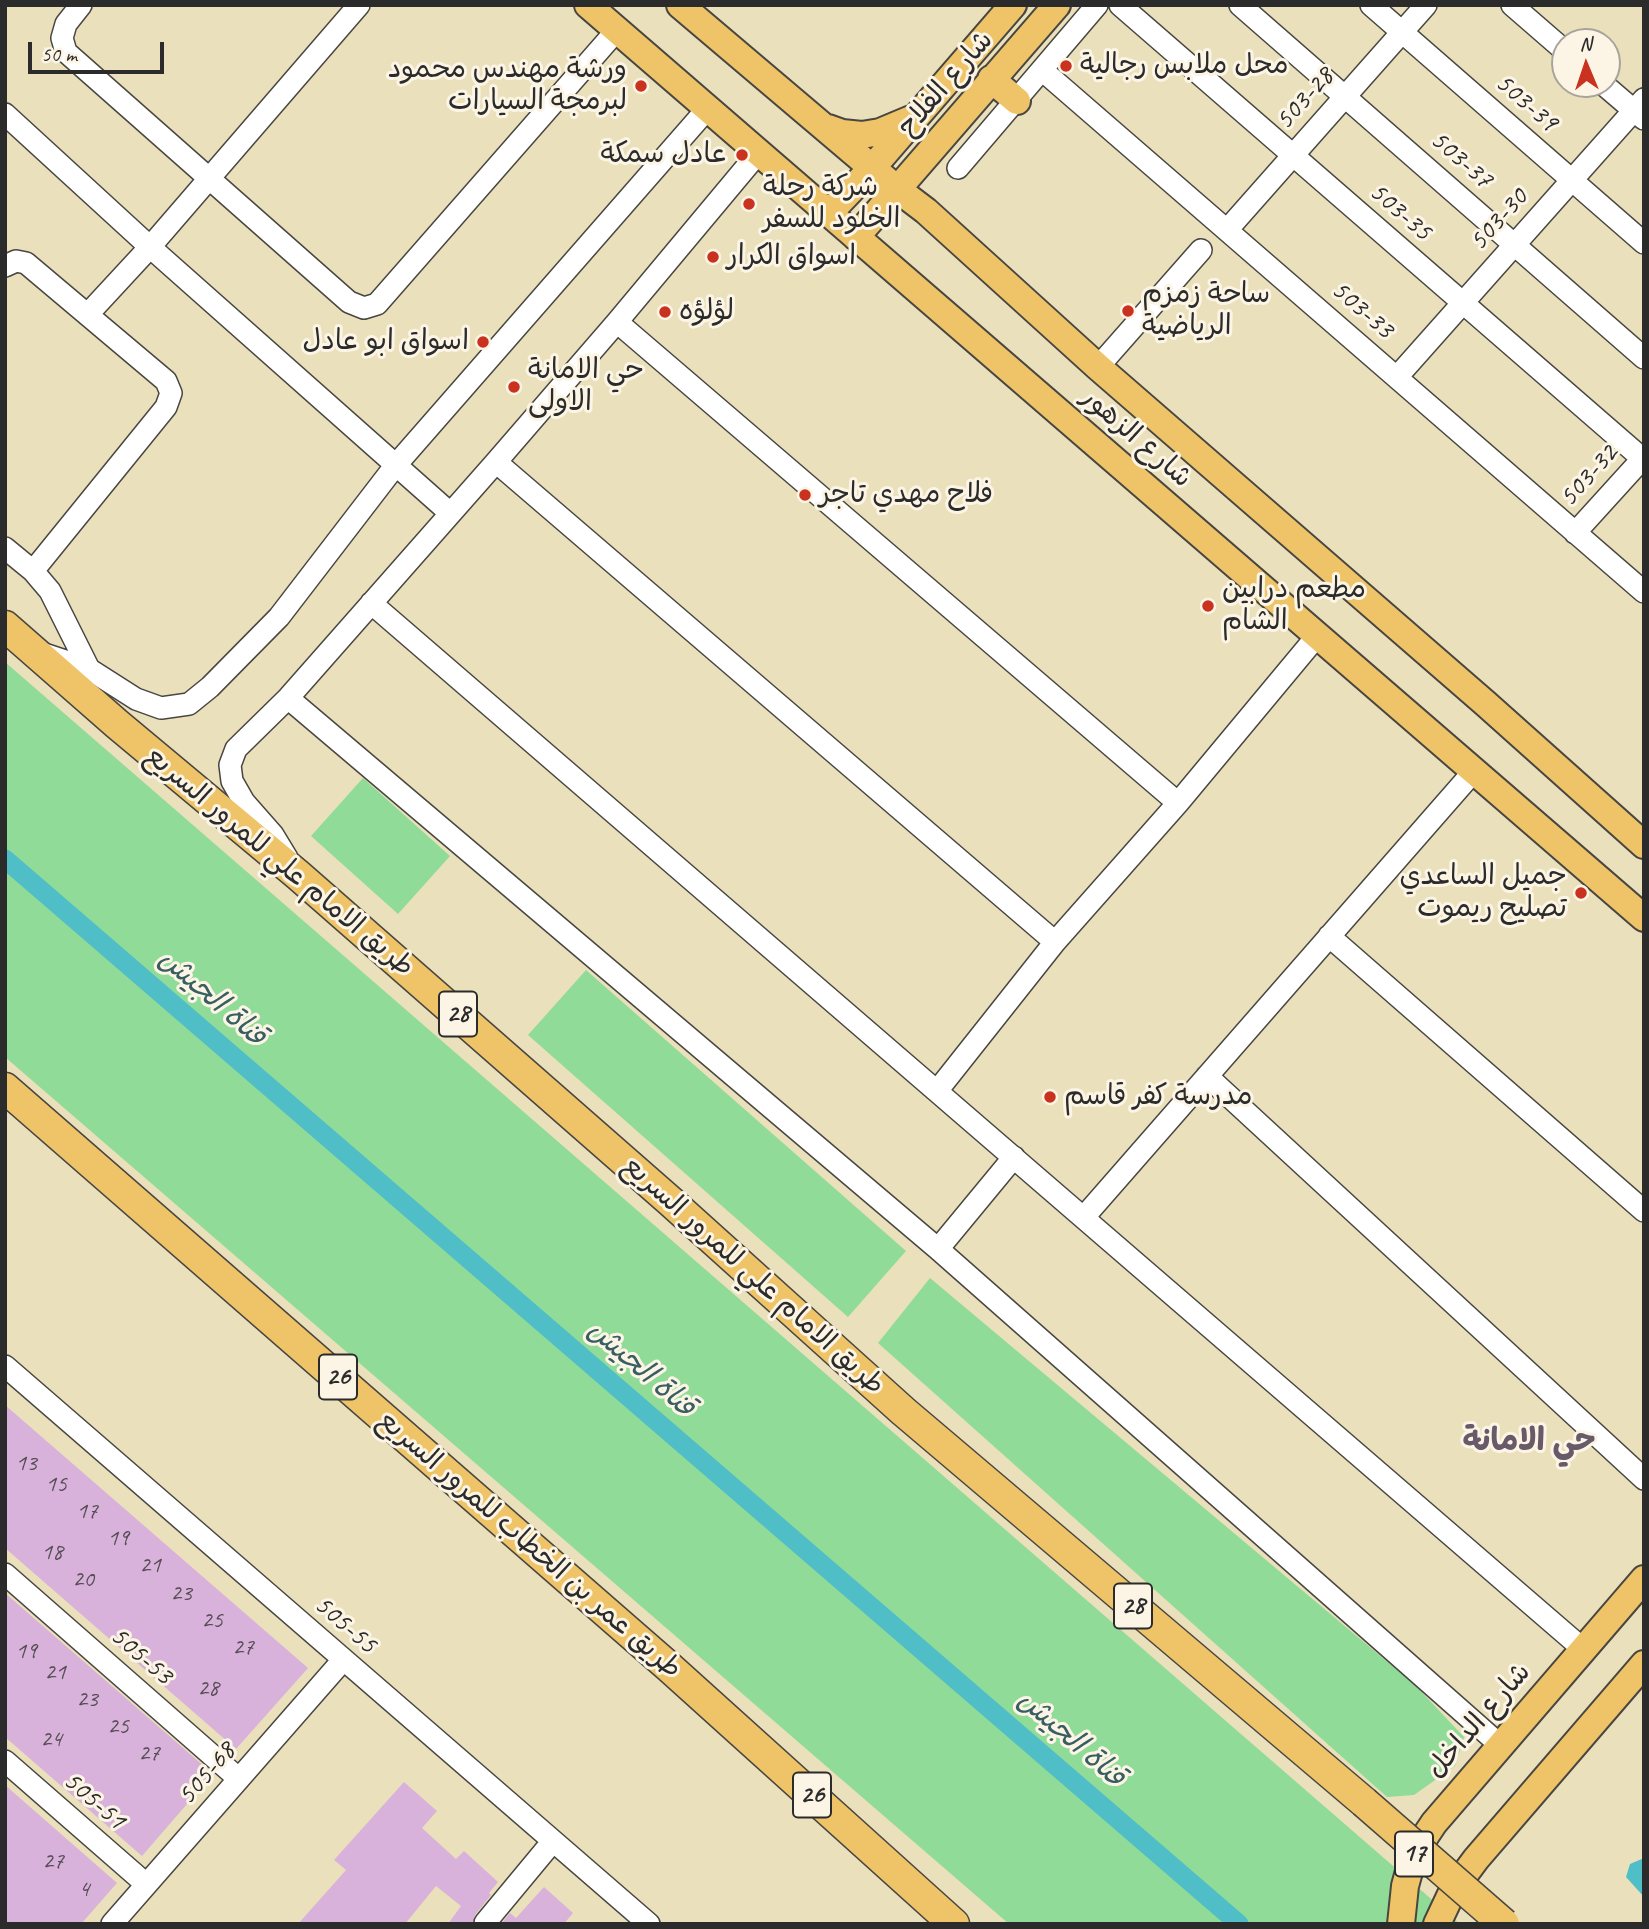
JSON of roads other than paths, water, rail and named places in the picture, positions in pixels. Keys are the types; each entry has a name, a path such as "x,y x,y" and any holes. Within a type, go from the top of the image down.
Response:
{"highway":[{"name":"طريق الامام علي للمرور السريع","path":"5,626 117,724 298,875 670,1200 903,1411 1504,1924"},
{"name":"طريق عمر بن الخطاب للمرور السريع","path":"5,1088 670,1667 954,1924"}],"main road":[{"name":"شارع الزهور","path":"588,5 1644,918"},
{"name":"شارع الزهور","path":"680,5 926,211 1098,367 1485,703 1644,845"},
{"name":"شارع الفلاح","path":"856,237 1057,5"},
{"name":"شارع الفلاح","path":"829,213 916,117 1003,9"},
{"path":"991,79 1017,101"},
{"path":"823,125 842,133 862,135 880,132 916,117"},
{"path":"926,211 934,147"},
{"name":"شارع الداخل","path":"1401,1924 1405,1886 1414,1853 1434,1823 1644,1579"},
{"name":"17","path":"1437,1924 1453,1890 1644,1664"}],"street":[{"path":"81,5 66,24 62,38 66,52 349,302 364,308 377,304 617,30"},
{"path":"88,314 150,247 359,5"},
{"path":"958,168 1097,5"},
{"name":"503-35","path":"1120,5 1643,459"},
{"name":"503-37","path":"1241,5 1644,358"},
{"name":"503-39","path":"1371,5 1644,243"},
{"name":"503-28","path":"1227,230 1426,5"},
{"path":"1512,5 1551,39"},
{"name":"503-33","path":"1042,70 1644,592"},
{"path":"1621,96 1641,110"},
{"path":"33,650 89,669 136,699 161,708 189,704 210,687 279,617 395,466 708,107"},
{"name":"503-30","path":"1397,377 1572,180 1641,110"},
{"path":"5,114 150,247 450,513"},
{"path":"298,875 273,835 244,802 232,781 230,765 236,749 288,698 496,462 759,152"},
{"path":"1098,367 1202,250"},
{"path":"5,267 16,261 26,263 166,381 171,393 166,407 33,571"},
{"path":"617,322 1178,803"},
{"name":"503-32","path":"1575,533 1643,459"},
{"path":"496,462 1055,942"},
{"path":"5,548 33,571 57,602 89,669"},
{"path":"371,603 1583,1649"},
{"path":"937,1091 1055,942 1178,803 1317,636"},
{"path":"288,698 938,1249 1500,1745"},
{"path":"1084,1217 1474,771"},
{"path":"1329,936 1644,1211"},
{"path":"1207,1076 1644,1479"},
{"path":"938,1249 1014,1157"},
{"name":"505-55","path":"5,1366 649,1924"},
{"name":"505-53","path":"5,1574 239,1779"},
{"name":"505-68","path":"112,1924 343,1660"},
{"name":"505-51","path":"5,1760 146,1884"},
{"path":"485,1923 553,1841"}],"water":[{"path":"1644,1858 1644,1897 1626,1877 1630,1864"}],"waterway":[{"name":"قناة الجيش","path":"5,859 1239,1924"}],"place":[{"name":"محل ملابس رجالية","path":"1066,66"},
{"name":"ورشة مهندس محمود لبرمجة السيارات","path":"641,86"},
{"name":"عادل سمكة","path":"742,155"},
{"name":"شركة رحلة الخلود للسفر","path":"749,204"},
{"name":"اسواق الكرار","path":"713,257"},
{"name":"ساحة زمزم الرياضية","path":"1128,311"},
{"name":"لؤلؤه","path":"665,312"},
{"name":"اسواق ابو عادل","path":"483,342"},
{"name":"حي الامانة الاولى","path":"514,387"},
{"name":"فلاح مهدي تاجر","path":"805,495"},
{"name":"مطعم درابين الشام","path":"1208,606"},
{"name":"جميل الساعدي تصليح ريموت","path":"1581,893"},
{"name":"مدرسة كفر قاسم","path":"1050,1097"}],"district":[{"name":"حي الامانة","path":"1529,1442"}]}
